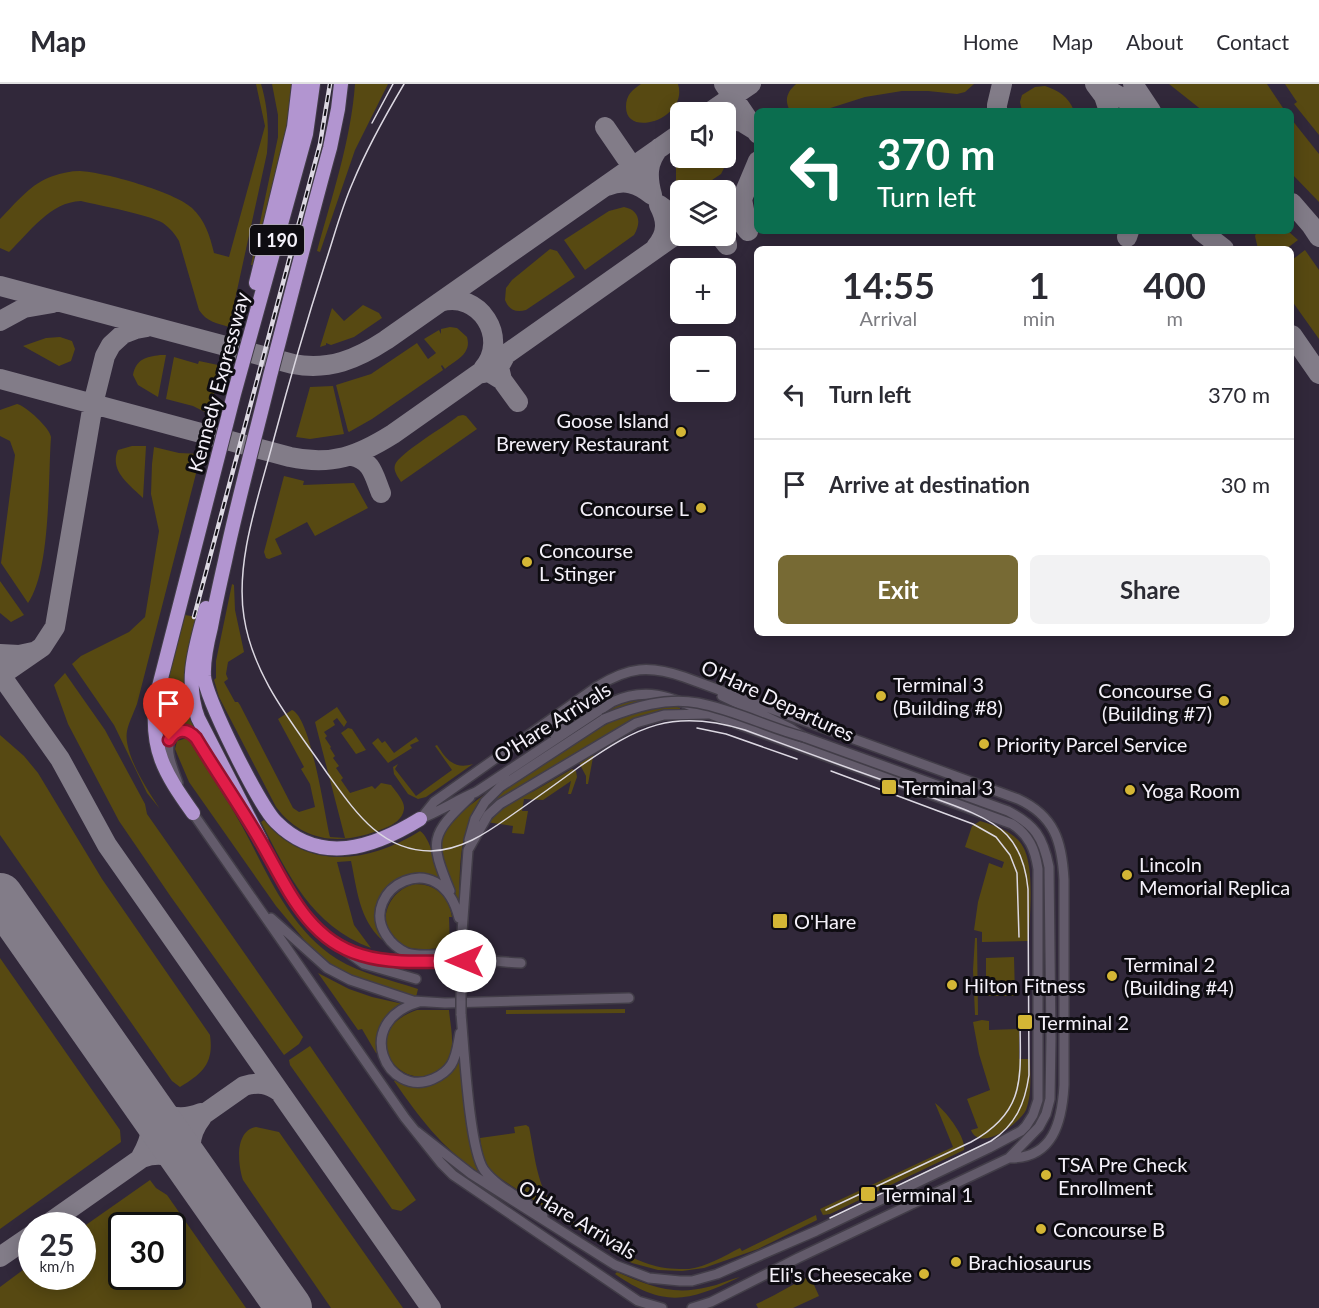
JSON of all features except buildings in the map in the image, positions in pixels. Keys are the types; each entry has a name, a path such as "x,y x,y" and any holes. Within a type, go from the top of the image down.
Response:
{"highway":[{"path":"234,394 258,272 294,127 300,84"},
{"name":"Kennedy Expressway","path":"193,813 172,783 157,750 154,716 157,690 234,394 306,134 313,84"},
{"name":"I 190","path":"230,535 330,148 339,109 341,84"},
{"path":"230,535 205,656 204,677 209,697 266,810 289,834 312,846 332,849 354,848 376,842 420,819"},
{"path":"230,535 192,659 190,688 198,718 261,841"}],"street":[{"path":"420,819 434,802 610,678 632,670 655,669 684,677 1027,803 1052,826 1060,844 1064,880 1063,1109 1053,1136 1043,1146 1024,1158 1009,1158 711,1302 692,1308"},
{"name":"O'Hare Departures","path":"684,677 804,737 1014,815 1031,826 1039,836 1049,867 1050,1099 1039,1127 1009,1158"},
{"name":"O'Hare Arrivals","path":"416,1131 471,1174 615,1265 633,1274 659,1281 678,1282 704,1278 772,1250 989,1148 1021,1131 1031,1120 1038,1100 1038,869 1036,854 1030,841 1012,824 657,694 635,694 612,702 476,792 456,801 440,812 420,819"},
{"path":"551,742 581,698"},
{"path":"551,1224 537,1210 493,1179 480,1161 472,1128 462,1019 461,933 469,837 475,819 492,794 556,749 604,719 640,706 688,702 711,706 804,737"},
{"path":"468,850 488,815 500,804 636,723 664,715 710,714"},
{"path":"416,979 364,964 325,936 296,904 261,841 196,738 188,731 174,733 169,740 169,754 178,784 193,813 416,1131 441,1163 475,1191 638,1301 662,1308"},
{"path":"833,748 871,746"},
{"path":"956,793 991,789"},
{"path":"461,933 454,902 437,859 436,843 445,822 476,792"},
{"path":"454,902 444,888 432,881 416,878 404,881 391,890 383,903 380,915 384,933 397,947 409,954 487,961"},
{"path":"1050,915 1064,880"},
{"path":"251,896 327,968 350,980 419,1002 445,1004 628,998"},
{"path":"325,936 351,952 372,958 396,961 521,963"},
{"path":"419,1002 395,1013 385,1025 382,1033 381,1048 385,1061 393,1072 402,1078 420,1082 432,1080 450,1067 454,1059 462,1019"},
{"path":"1051,1038 1064,1085"}],"shaded area":[{"path":"0,84 1319,84 1319,1308 0,1308"},
{"path":"256,84 261,84 265,101 268,127 267,153 229,327 209,320 199,310 179,241 168,227 156,220 81,201 50,212 9,252 0,248 0,219 24,194 45,179 63,173 80,171 139,184 183,202 197,213 204,223 214,253 229,257 265,126"},
{"path":"272,84 293,84 292,107 254,265 251,265 278,137 278,115"},
{"path":"355,84 388,84 355,150 320,252 317,251 345,147"},
{"path":"641,84 678,84 679,96 677,102 670,102 670,111 666,115 645,123 636,122 629,117 626,107 627,99"},
{"path":"796,84 974,84 965,92 957,94 902,91 865,97 830,108 789,108 787,96"},
{"path":"1169,84 1267,84 1283,108 1199,108"},
{"path":"1285,84 1319,84 1319,135 1294,104 1297,102"},
{"path":"1045,86 1054,90 1062,95 1072,108 1021,108 1022,95 1035,87"},
{"path":"1294,123 1319,154 1319,202 1294,176"},
{"path":"676,168 724,168 721,174 712,180 676,180"},
{"path":"624,207 633,211 638,217 638,226 634,235 585,270 564,240 609,211"},
{"path":"1256,234 1291,234 1298,240 1290,246 1257,246"},
{"path":"550,249 557,251 575,277 526,310 516,311 511,308 505,300 506,288 512,280"},
{"path":"1305,250 1319,270 1319,339 1294,304 1294,258"},
{"path":"363,305 379,313 382,318 354,337 331,345 326,343 320,347 332,308 344,321"},
{"path":"457,328 467,337 467,348 462,356 445,369 442,365 443,370 372,419 349,432 336,385 371,374 417,343 428,359 436,353 424,339 439,330 441,334 441,329"},
{"path":"60,337 72,341 75,349 71,361 59,366 23,346 46,338"},
{"path":"166,355 158,397 138,385 133,375 139,362"},
{"path":"174,357 198,364 199,361 218,365 211,415 193,406 166,399"},
{"path":"333,386 344,434 310,439 296,437 310,387"},
{"path":"17,404 37,418 47,428 51,437 45,547 41,569 28,603 1,563 15,455 10,441 0,436 0,410"},
{"path":"463,415 477,429 401,482 395,469 398,460 458,416"},
{"path":"132,446 146,446 143,498 122,477 116,464 118,450"},
{"path":"154,447 179,453 201,454 137,704 127,731 133,761 160,809 147,793 114,725 72,664 81,656 129,632 145,617 159,531 151,494"},
{"path":"284,476 304,481 303,485 354,483 368,508 315,536 307,522 275,539 282,554 266,558 264,552"},
{"path":"0,581 24,615 11,622 0,613"},
{"path":"232,584 244,652 228,662 226,674 228,679 224,682 235,702 240,705 293,808 299,812 315,807 310,784 301,769 304,767 278,719 292,710 299,717 311,748 330,837 345,838 315,722 337,707 347,722 344,727 337,718 333,721 335,725 324,732 335,756 333,758 339,766 336,768 343,778 341,780 350,793 372,786 375,789 381,783 391,785 404,806 400,819 370,834 340,839 326,838 300,829 287,820 276,807 219,697 214,680"},
{"path":"185,615 197,617 186,672 187,698 195,728 179,726 165,736 163,723 166,693"},
{"path":"65,673 105,730 145,804 147,814 303,1037 299,1044 284,1055 119,821 68,724 54,685"},
{"path":"644,697 656,699 602,715 623,702"},
{"path":"676,706 680,710 639,717 480,819 488,807 506,789 585,735 621,717 644,710"},
{"path":"348,728 352,729 366,750 356,754 341,733"},
{"path":"0,735 24,756 38,773 102,879 210,1035 210,1053 205,1066 201,1072 180,1087 172,1081 0,835"},
{"path":"566,736 567,738 511,776 475,812 463,843 459,899 457,899 440,847 442,833 454,817"},
{"path":"416,737 419,741 410,745 412,748 388,763 372,743 378,738 382,743 385,741 394,753"},
{"path":"187,738 191,740 230,804 281,899 306,932 320,946 346,964 366,973 418,989 416,997 345,972 329,963 306,942 276,906 189,782 175,749 177,741"},
{"path":"437,745 451,762 461,766 473,764 426,797 418,799 408,794 394,774 393,767 398,764 395,769 416,796 452,770 435,746"},
{"path":"594,752 588,784 586,784 586,776 578,761"},
{"path":"572,769 576,771 577,777 571,794 568,794 571,781 543,800 524,799 522,811 528,811 524,834 512,833 513,826 486,822 508,803"},
{"path":"264,820 281,837 299,848 318,855 339,857 380,850 420,831 430,846 441,879 430,876 407,877 390,886 384,893 377,911 377,924 382,940 368,923 364,913 357,893 351,861 337,862 354,925 371,948 332,926 304,897 271,842 261,822"},
{"path":"980,821 1010,833 1024,848 1028,860 1031,888 1029,941 982,942 982,932 974,930 978,902 989,863 1002,868 1004,862 965,847 972,826"},
{"path":"415,884 429,886 445,897 452,917 449,917 450,948 406,947 389,933 386,914 389,904 404,888"},
{"path":"975,938 977,938 978,1015 975,1015 973,970"},
{"path":"1014,957 1015,996 986,996 986,958"},
{"path":"0,958 120,1130 121,1142 24,1212 18,1212 18,1216 0,1229"},
{"path":"318,973 349,989 403,1004 391,1013 383,1024 378,1037 378,1053 362,1029 358,1030"},
{"path":"625,1009 625,1013 506,1014 506,1010"},
{"path":"417,1010 449,1010 452,1047 450,1055 438,1071 424,1076 410,1075 398,1068 390,1058 386,1045 388,1032 398,1020"},
{"path":"989,1021 989,1030 1019,1029 1019,1059 1030,1059 1030,1091 1026,1110 1016,1122 999,1134 982,1139 971,1130 978,1128 967,1099 990,1090 979,1054 973,1022"},
{"path":"310,1046 416,1200 401,1211 392,1209 290,1065 289,1060"},
{"path":"459,1058 468,1130 478,1172 442,1142 412,1107 394,1081 397,1079 421,1085"},
{"path":"935,1103 959,1132 964,1150 830,1214 823,1215 820,1209 953,1147"},
{"path":"526,1125 529,1127 541,1182 548,1198 556,1207 596,1237 627,1255 652,1265 695,1268 740,1248 742,1251 816,1215 817,1220 758,1249 704,1268 682,1271 658,1270 632,1263 491,1171 484,1158 480,1138 515,1133 514,1127"},
{"path":"256,1127 279,1132 403,1308 331,1308 243,1180 239,1149 244,1135"},
{"path":"150,1180 156,1188 167,1195 179,1212 108,1212 108,1290 186,1290 186,1222 246,1308 0,1308 0,1287 18,1274 18,1290 96,1290 96,1218"},
{"path":"617,1272 640,1282 672,1290 695,1290 740,1277 705,1292 676,1298 648,1292 632,1285 615,1274"},
{"path":"810,1276 819,1296 793,1308 758,1308 756,1304"}],"taxiway":[{"path":"724,84 754,128"},
{"path":"725,102 751,84"},
{"path":"997,108 1002,84"},
{"path":"1095,84 1104,96 1108,108"},
{"path":"1097,84 1141,108"},
{"path":"1133,84 1149,108"},
{"path":"736,121 754,129"},
{"path":"605,127 640,178"},
{"path":"0,286 293,364 319,366 342,362 386,340 670,141"},
{"path":"607,186 631,183 652,195 649,170 652,159 659,148"},
{"path":"736,218 748,231 742,199 754,170"},
{"path":"656,247 663,237 665,226 659,205 670,213"},
{"path":"1294,205 1319,237"},
{"path":"1205,234 1220,246"},
{"path":"0,379 290,457 319,460 344,457 368,448 393,434 670,239"},
{"path":"440,302 454,300 467,303 486,319 492,331 493,344 491,357 483,369"},
{"path":"0,321 24,308 53,303"},
{"path":"0,676 42,647 55,627 93,404 105,356 111,345 123,334 147,327"},
{"path":"1294,338 1319,374"},
{"path":"478,374 489,372 502,380 499,367 505,356"},
{"path":"502,380 518,402"},
{"path":"352,456 368,465 381,493"},
{"path":"0,654 19,655 33,652"},
{"path":"0,674 60,759 107,845 431,1308"},
{"path":"65,1212 244,1086 263,1084 280,1092"},
{"path":"144,1101 171,1116 185,1117 201,1113"},
{"path":"141,1157 151,1129 144,1101"},
{"path":"197,1176 190,1146 191,1138 202,1117"},
{"path":"142,1158 157,1155 172,1157 190,1168 195,1174"},
{"path":"0,1257 18,1245"}],"runway":[{"path":"0,896 289,1308"}],"tram line":[{"path":"372,123 393,84"},
{"path":"404,84 370,144 345,202 298,353 255,506 246,551 242,596 244,617 256,660 276,700 358,814 383,836 413,849 442,850 472,840 620,741 638,731 676,721 697,721 745,730 947,803 987,820 1007,835 1022,860 1028,889 1029,1075 1022,1104 1007,1128 991,1141 830,1218"},
{"path":"697,728 726,734 797,759"},
{"path":"831,771 973,824 996,837 1010,855 1017,873 1019,937"},
{"path":"826,1210 971,1142 1003,1118 1012,1104 1020,1074 1020,1018"}],"railway":[{"path":"194,617 320,144 330,84"}],"place":[{"name":"Goose Island Brewery Restaurant","path":"681,432"},
{"name":"Concourse L","path":"701,508"},
{"name":"Concourse L Stinger","path":"527,562"},
{"name":"Terminal 3 (Building #8)","path":"881,696"},
{"name":"Concourse G (Building #7)","path":"1224,701"},
{"name":"Priority Parcel Service","path":"984,744"},
{"name":"Terminal 3","path":"889,787"},
{"name":"Yoga Room","path":"1130,790"},
{"name":"Lincoln Memorial Replica","path":"1127,875"},
{"name":"O'Hare","path":"780,921"},
{"name":"Terminal 2 (Building #4)","path":"1112,976"},
{"name":"Hilton Fitness","path":"952,985"},
{"name":"Terminal 2","path":"1025,1022"},
{"name":"TSA Pre Check Enrollment","path":"1046,1175"},
{"name":"Terminal 1","path":"868,1194"},
{"name":"Concourse B","path":"1041,1229"},
{"name":"Brachiosaurus","path":"956,1262"},
{"name":"Eli's Cheesecake","path":"924,1274"}],"route":[{"path":"169,740 174,733 184,730 196,738 261,841 280,880 302,912 325,936 351,952 372,958 396,961 465,961"}]}
